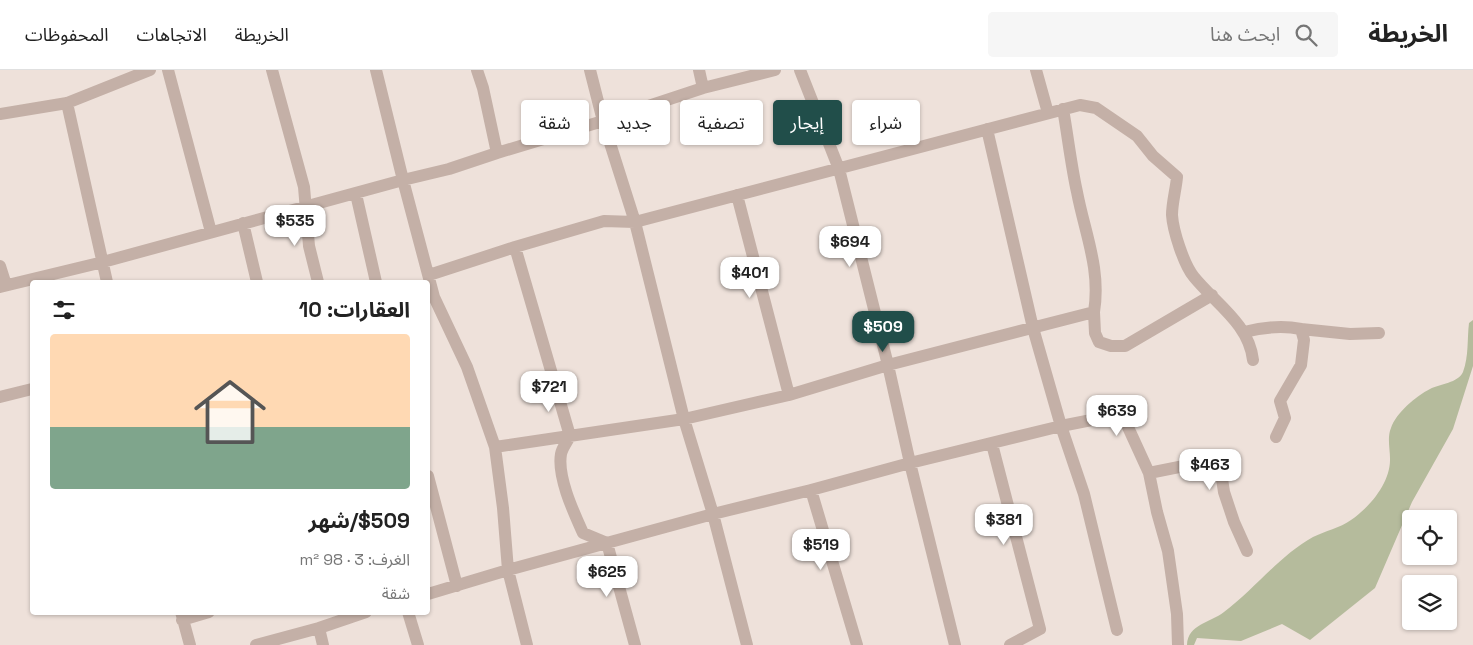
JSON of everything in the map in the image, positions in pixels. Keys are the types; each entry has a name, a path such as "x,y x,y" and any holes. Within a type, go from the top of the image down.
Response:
{"street":[{"path":"0,114 67,103 150,70"},
{"path":"168,70 211,232"},
{"path":"272,70 304,187 309,246 318,280"},
{"path":"376,70 429,280"},
{"path":"476,70 497,152"},
{"path":"590,70 599,108"},
{"path":"699,70 703,88"},
{"path":"666,100 703,88 775,70"},
{"path":"800,70 839,169 955,645"},
{"path":"1036,70 1048,113"},
{"path":"67,103 107,280"},
{"path":"429,275 604,221 635,222 1080,105 1096,108 1137,136 1153,156 1178,177 1172,216 1180,247 1193,276 1244,332 1252,348 1253,360"},
{"path":"1063,109 1076,192 1093,256 1097,294 1094,312 1095,333 1099,342 1111,346 1125,346 1212,295"},
{"path":"0,266 3,286 103,262 449,169 497,152 599,122"},
{"path":"987,129 1034,328 1061,426 1084,494 1117,630"},
{"path":"610,145 635,222 684,419 713,514 747,645"},
{"path":"356,194 376,280"},
{"path":"737,195 789,395"},
{"path":"243,224 257,280"},
{"path":"516,247 570,436 561,454 562,475 583,533 607,543"},
{"path":"431,298 467,367 495,447 503,508 508,570 527,645"},
{"path":"495,447 684,419 789,395 888,365 1094,312"},
{"path":"1244,332 1284,326 1350,334 1379,333"},
{"path":"1276,436 1284,418 1280,401 1301,365 1304,340 1301,329"},
{"path":"0,397 30,389"},
{"path":"430,593 713,514 1061,426 1122,414 1150,473 1157,512 1168,551 1177,614 1178,645"},
{"path":"992,444 1040,629 1010,645"},
{"path":"1150,473 1218,459 1224,492 1234,522 1248,551"},
{"path":"430,484 457,586"},
{"path":"811,490 857,645"},
{"path":"607,543 635,645"},
{"path":"256,645 319,628 346,615"},
{"path":"409,615 418,645"},
{"path":"181,616 190,645"},
{"path":"319,628 323,645"}],"green space":[{"path":"1473,320 1473,366 1453,429 1409,510 1402,510 1402,525 1375,588 1310,640 1282,624 1241,641 1197,638 1194,645 1187,645 1188,638 1195,628 1224,612 1289,554 1313,537 1347,523 1372,501 1387,476 1390,458 1389,435 1394,422 1402,411 1419,396 1430,389 1453,381 1461,376 1466,360 1469,323"}]}
